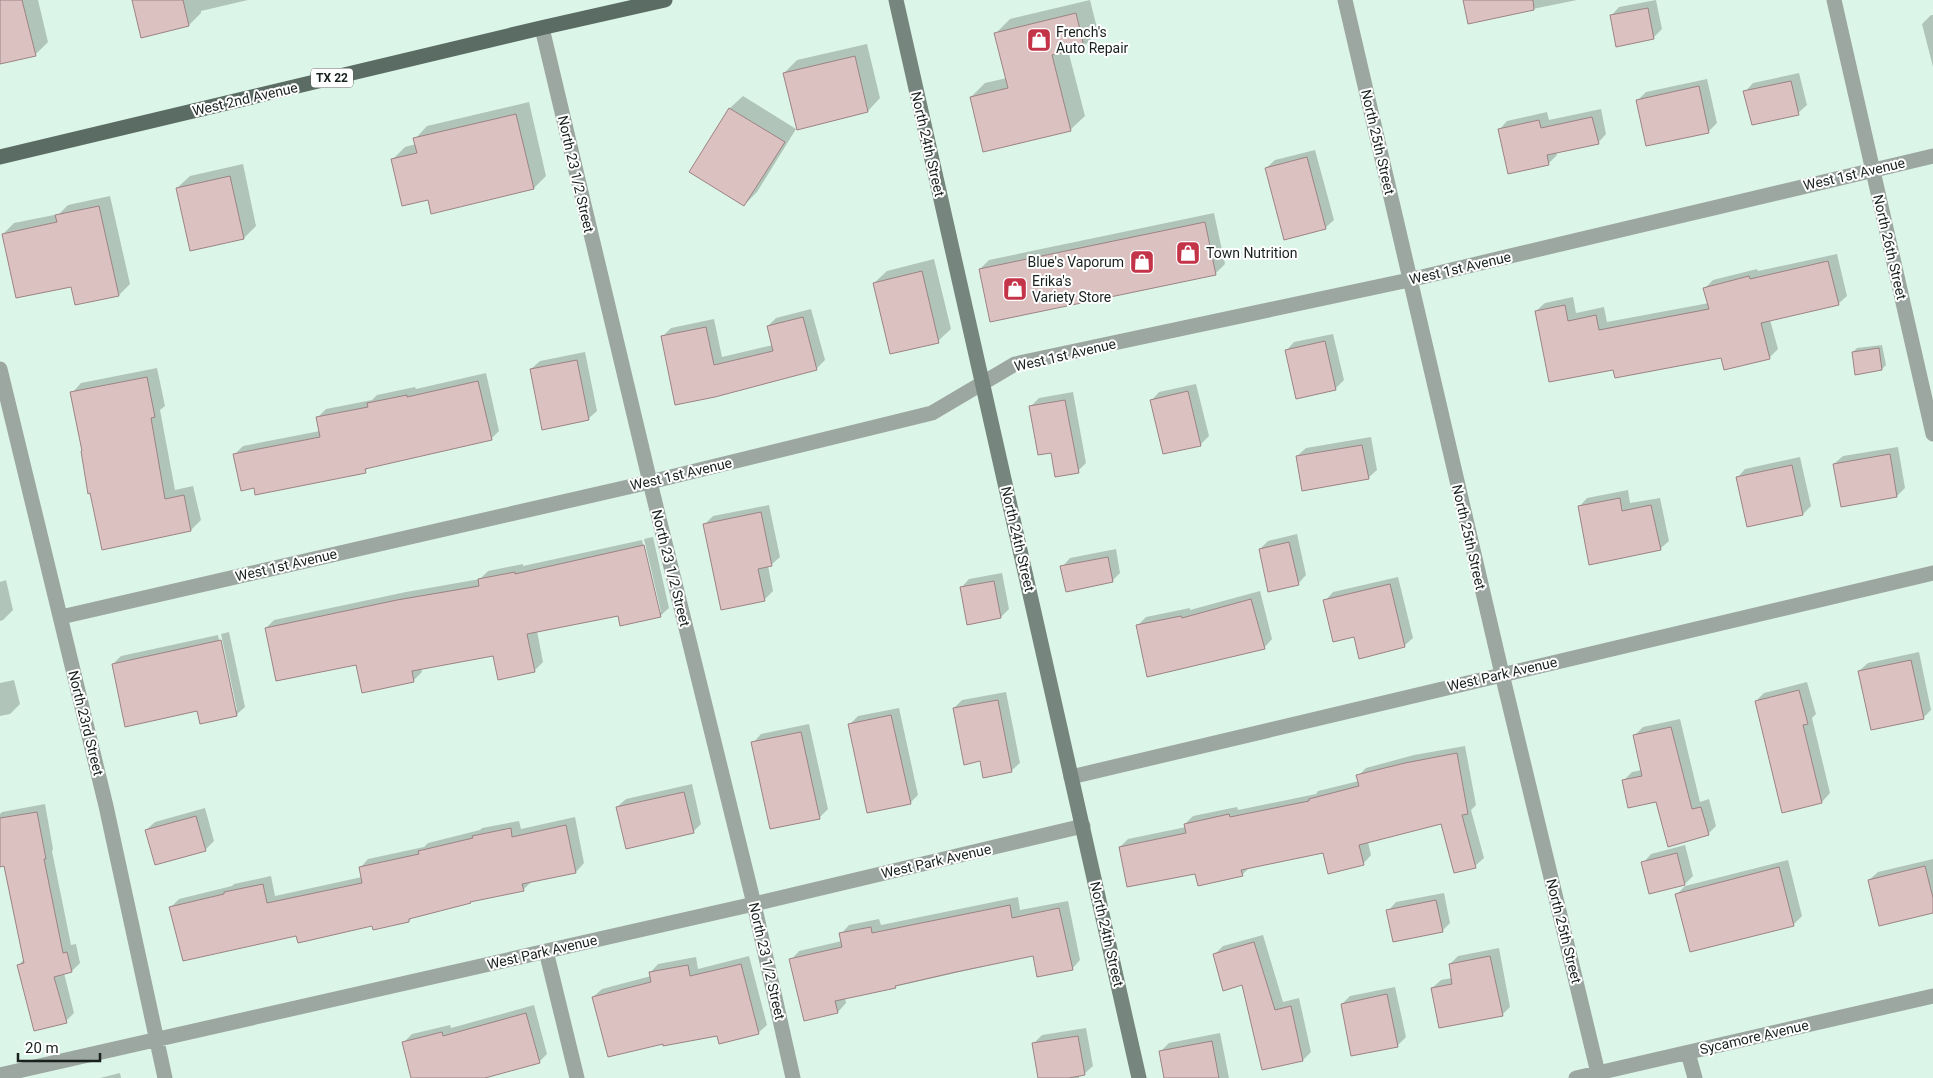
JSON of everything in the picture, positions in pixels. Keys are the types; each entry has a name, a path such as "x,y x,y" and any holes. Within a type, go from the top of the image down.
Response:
{"main road":[{"name":"West 2nd Avenue","path":"0,157 665,0"}],"street":[{"name":"North 24th Street","path":"896,0 1139,1078"},
{"name":"North 25th Street","path":"1345,0 1409,280 1598,1073"},
{"name":"North 26th Street","path":"1834,0 1933,434"},
{"name":"North 23 1/2 Street","path":"542,28 650,482 754,904 794,1078"},
{"name":"West 1st Avenue","path":"61,617 650,482 932,413 1015,364 1409,280 1933,156"},
{"name":"North 23rd Street","path":"0,370 106,806 165,1078"},
{"name":"West Park Avenue","path":"1071,777 1933,573"},
{"name":"West Park Avenue","path":"0,1075 754,904 1082,826"},
{"path":"546,951 577,1078"},
{"name":"Sycamore Avenue","path":"1576,1078 1933,996"},
{"path":"1688,1053 1695,1078"}],"building":[{"path":"0,0 22,0 36,56 0,64"},
{"path":"132,0 183,0 189,26 141,38"},
{"path":"1463,0 1533,0 1534,10 1468,24"},
{"path":"1648,8 1654,39 1616,47 1610,15"},
{"path":"1076,13 1084,47 1052,55 1071,131 983,152 970,97 1008,88 994,33"},
{"path":"855,56 868,112 797,130 783,73"},
{"path":"1791,81 1799,115 1752,125 1743,91"},
{"path":"1699,86 1709,133 1646,146 1636,100"},
{"path":"729,108 785,142 744,206 689,172"},
{"path":"516,114 534,189 431,214 428,200 402,206 391,159 417,153 413,138"},
{"path":"1592,117 1599,144 1547,155 1549,165 1508,174 1498,129 1539,120 1541,128"},
{"path":"1307,157 1326,229 1284,240 1265,168"},
{"path":"230,176 244,239 190,251 176,188"},
{"path":"99,206 119,296 75,305 71,287 16,298 2,234 57,222 55,215"},
{"path":"1205,222 1216,275 990,322 979,269"},
{"path":"1828,261 1839,305 1761,323 1770,359 1724,370 1721,358 1615,378 1613,370 1549,382 1535,311 1565,305 1568,321 1596,315 1599,330 1709,309 1703,288 1749,276 1750,279"},
{"path":"922,271 939,343 890,354 873,283"},
{"path":"803,317 817,370 715,397 675,405 661,336 706,327 714,365 773,351 767,326"},
{"path":"1325,341 1336,390 1296,399 1285,350"},
{"path":"1879,348 1882,370 1855,375 1852,352"},
{"path":"577,360 589,420 542,430 530,369"},
{"path":"147,377 155,417 151,418 165,499 184,495 191,531 102,550 90,493 88,494 82,451 70,392"},
{"path":"478,381 492,440 365,469 366,473 255,495 254,488 241,491 233,454 320,437 316,417 368,407 367,403 407,395 407,397"},
{"path":"1188,391 1201,446 1163,454 1150,400"},
{"path":"1065,400 1079,473 1055,477 1051,453 1038,455 1029,406"},
{"path":"1362,445 1369,479 1302,491 1296,456"},
{"path":"1890,454 1897,497 1841,507 1833,464"},
{"path":"1792,465 1803,515 1747,527 1736,477"},
{"path":"1620,498 1622,511 1651,505 1661,550 1589,565 1578,506"},
{"path":"761,512 772,566 758,569 765,601 721,610 703,524"},
{"path":"1289,542 1299,585 1268,592 1259,549"},
{"path":"644,545 661,617 620,626 618,616 527,634 535,672 498,680 493,656 412,671 414,682 362,693 356,665 276,681 265,628 397,600 479,586 478,579 515,572 515,574"},
{"path":"1108,557 1113,582 1066,592 1060,566"},
{"path":"994,581 1001,618 967,625 960,587"},
{"path":"1390,584 1405,647 1359,659 1354,637 1333,642 1323,600"},
{"path":"1251,599 1265,649 1147,677 1136,625 1181,616 1182,618"},
{"path":"221,640 237,716 200,724 197,711 125,727 112,664"},
{"path":"1911,660 1924,719 1871,730 1858,671"},
{"path":"1799,690 1808,724 1803,725 1822,803 1782,813 1755,701"},
{"path":"998,700 1012,772 983,778 980,761 964,765 953,708"},
{"path":"891,715 911,804 867,813 848,724"},
{"path":"1671,727 1692,809 1701,807 1709,835 1668,847 1656,802 1628,808 1622,780 1642,776 1633,735"},
{"path":"801,732 820,819 770,829 751,742"},
{"path":"1457,753 1468,814 1462,815 1476,868 1454,873 1441,824 1359,845 1364,865 1328,874 1323,853 1241,870 1243,876 1198,886 1195,874 1127,887 1119,847 1186,833 1184,824 1229,814 1230,817 1309,801 1309,799 1359,786 1356,775"},
{"path":"684,792 694,833 626,849 616,807"},
{"path":"37,812 46,859 44,859 63,953 67,952 72,972 54,977 67,1023 34,1031 17,965 24,963 4,866 0,867 0,818"},
{"path":"196,816 206,851 155,865 145,830"},
{"path":"566,825 576,873 522,884 524,891 470,902 409,919 409,922 373,930 372,926 298,943 296,936 183,961 169,907 263,884 267,903 362,883 359,867 419,854 418,851 473,838 472,836 511,828 512,837"},
{"path":"1677,853 1685,885 1649,894 1641,862"},
{"path":"1925,866 1933,898 1933,913 1879,926 1868,880"},
{"path":"1779,867 1794,926 1690,952 1675,894"},
{"path":"1436,900 1443,932 1393,942 1386,910"},
{"path":"1010,905 1012,918 1059,908 1073,970 1037,977 1033,956 835,1001 838,1013 804,1021 789,959 842,947 839,933 871,927 872,933"},
{"path":"1254,942 1275,1010 1291,1006 1303,1061 1262,1070 1242,985 1223,991 1213,954"},
{"path":"1490,956 1503,1016 1439,1028 1431,988 1452,984 1449,964"},
{"path":"741,964 759,1034 719,1044 717,1036 663,1046 663,1044 608,1057 592,997 651,982 649,972 688,965 690,976"},
{"path":"1387,994 1398,1047 1351,1056 1341,1004"},
{"path":"526,1013 540,1063 485,1078 411,1078 402,1042 442,1032 443,1036"},
{"path":"1078,1036 1085,1075 1069,1078 1038,1078 1032,1043"},
{"path":"1212,1041 1219,1078 1164,1078 1159,1051"}],"place":[{"name":"French's Auto Repair","path":"1039,40"},
{"name":"Town Nutrition","path":"1188,253"},
{"name":"Blue's Vaporum","path":"1142,262"},
{"name":"Erika's Variety Store","path":"1015,289"}]}
